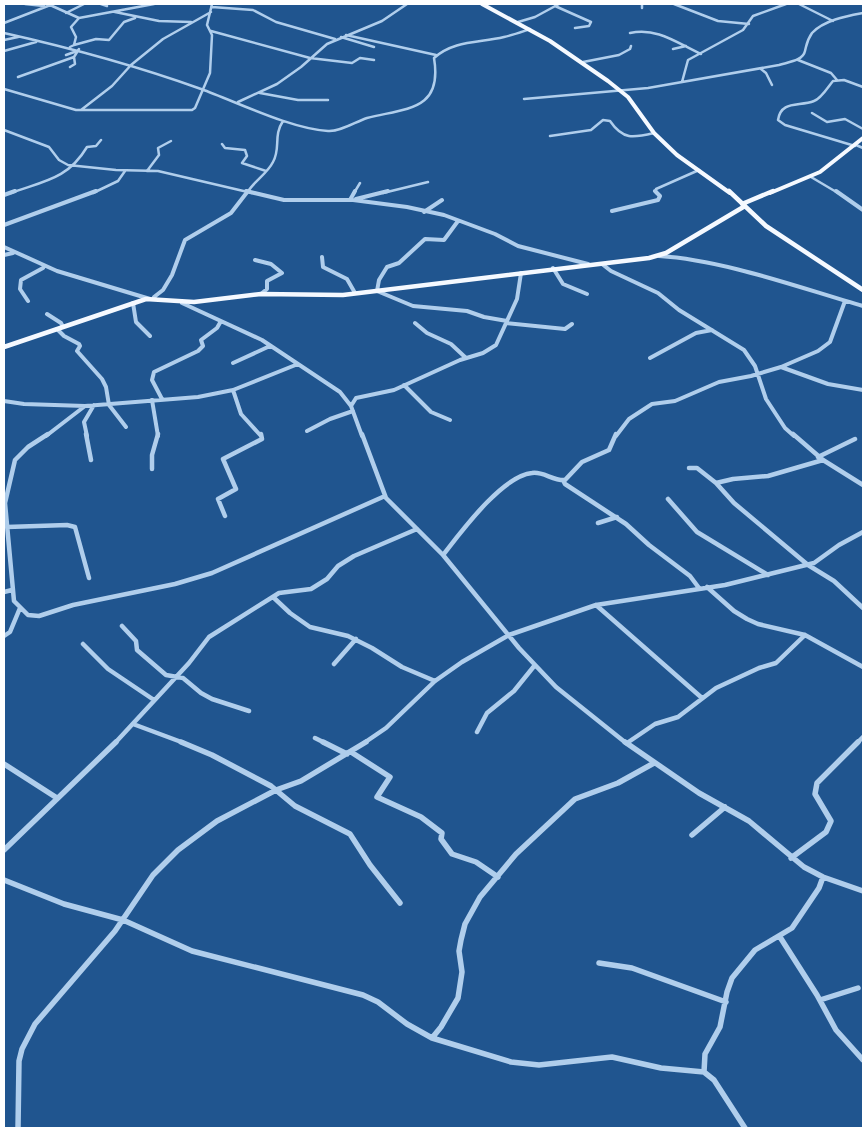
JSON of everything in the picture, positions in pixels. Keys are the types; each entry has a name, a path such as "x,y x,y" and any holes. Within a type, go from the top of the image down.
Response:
{"main road":[{"path":"482,4 518,22 583,62 621,91 638,108 654,133 677,155 726,189 782,237 863,290"},
{"path":"4,347 133,303 153,299 182,302 261,294 326,295 355,293 658,256 744,205 811,177 827,168 863,138"}],"street":[{"path":"25,4 46,6"},
{"path":"4,23 52,4 66,13 79,18 154,4"},
{"path":"66,13 84,4"},
{"path":"100,4 107,6"},
{"path":"238,102 276,84 335,39 386,19 407,4"},
{"path":"518,22 559,4"},
{"path":"674,4 724,22 749,24"},
{"path":"682,82 687,61 743,30 749,24 751,17 786,4"},
{"path":"799,4 833,21"},
{"path":"4,90 31,96 68,109 192,110 195,108 210,73 212,41 211,31 207,24 212,5 253,10 276,22 335,39"},
{"path":"555,6 591,22 589,26 575,28"},
{"path":"115,12 159,21 192,22"},
{"path":"81,110 112,86 132,65 163,39 211,12"},
{"path":"524,99 621,91 761,69 798,60 805,53 806,41 811,34 833,21 863,13"},
{"path":"70,47 96,39 109,40 124,22 137,17"},
{"path":"74,45 76,37 71,27 79,18"},
{"path":"346,35 436,55 457,44 503,37 530,29"},
{"path":"630,33 641,30 650,31 701,54"},
{"path":"211,31 310,58 348,62 356,62 360,58 374,60"},
{"path":"4,33 70,47 132,65 238,102 284,121 333,131 365,119 415,106 427,98 437,80 434,58 436,55"},
{"path":"4,40 19,36"},
{"path":"341,36 374,47"},
{"path":"4,51 37,41"},
{"path":"583,62 623,54 630,50 631,46"},
{"path":"673,49 686,46"},
{"path":"66,55 78,50"},
{"path":"70,67 75,64 74,57 78,50"},
{"path":"18,78 74,57"},
{"path":"798,60 831,73 838,80"},
{"path":"761,69 766,73 772,85"},
{"path":"863,87 852,82 838,80 831,82 816,101 786,106 778,114 778,120 798,129 863,148"},
{"path":"258,92 298,100 328,100"},
{"path":"812,114 827,122 845,119 863,129"},
{"path":"550,136 591,130 599,121 604,120 610,121 615,130 625,135 636,137 654,133"},
{"path":"4,247 43,268 83,281 153,299 163,290 172,275 185,240 231,212 266,171 275,157 278,144 277,130 284,121"},
{"path":"4,130 49,147 59,160 74,165 125,171 168,173 292,201 351,200 401,206 444,215 496,234 518,246 588,264"},
{"path":"4,195 57,177 84,156 87,147 96,146 102,140"},
{"path":"147,171 160,155 158,148 171,140"},
{"path":"222,144 225,148 246,150 247,156 242,163 266,171"},
{"path":"612,211 658,200 660,196 655,192 656,190 699,170"},
{"path":"4,225 71,198 95,192 118,181 125,171"},
{"path":"811,177 846,197 863,210"},
{"path":"351,200 428,182"},
{"path":"351,200 360,183"},
{"path":"424,212 442,200"},
{"path":"458,221 444,240 425,239 398,263 387,267 379,280 377,291 413,306 468,311 507,322 565,329 572,324"},
{"path":"4,255 14,253"},
{"path":"658,256 674,257 725,267 863,306"},
{"path":"322,257 325,269 346,278 355,293"},
{"path":"255,260 274,266 282,272 267,281 267,289 261,294"},
{"path":"602,264 611,271 658,293 679,310 746,352 758,373 762,391 777,418 794,436 821,459 863,485"},
{"path":"28,301 20,289 21,280 43,268"},
{"path":"553,268 563,284 586,294"},
{"path":"307,431 352,409 356,398 390,392 466,358 483,354 496,345 518,294 521,273"},
{"path":"563,480 569,478 583,462 610,450 618,432 636,412 655,403 681,399 719,382 751,376 781,367 813,354 827,344 835,333 836,321 845,301"},
{"path":"182,302 270,346 336,388 352,409 386,496 443,555 534,665 584,710 654,763 760,829 791,858 823,877 863,891"},
{"path":"133,303 136,326 150,336"},
{"path":"47,314 61,323 63,327"},
{"path":"162,399 152,380 154,372 198,351 203,346 201,340 218,328 221,321"},
{"path":"415,323 427,334 451,344 466,358"},
{"path":"57,329 64,336 79,344 80,346 77,351 98,374 106,387 109,404 126,427"},
{"path":"650,358 696,333 712,330"},
{"path":"233,363 270,346"},
{"path":"4,406 6,402 94,406 198,397 233,390 298,364"},
{"path":"781,367 828,384 863,390"},
{"path":"404,385 431,412 450,420"},
{"path":"225,516 218,499 236,489 223,459 262,439 261,433 241,414 233,390"},
{"path":"152,400 158,434 152,455 152,469"},
{"path":"86,406 62,425 28,447 15,460 5,503 8,520 8,546 13,576 12,590 14,602 28,615 39,616 73,605 195,578 233,565 386,496"},
{"path":"92,460 84,422 94,406"},
{"path":"716,483 733,479 768,476 821,459 855,439"},
{"path":"689,468 697,468 716,483 734,504 808,565 834,581 863,608"},
{"path":"443,555 467,524 498,494 520,477 540,472 563,480 565,484 617,517 649,545 690,576 699,588"},
{"path":"668,499 697,532 768,575"},
{"path":"598,523 617,517"},
{"path":"8,527 67,525 75,527 89,578"},
{"path":"4,850 109,750 177,677 209,637 273,597 291,590 311,589 327,579 338,566 354,556 417,529"},
{"path":"18,1128 19,1061 28,1035 35,1024 88,964 122,920 153,874 178,850 217,821 276,790 301,781 349,753 386,728 435,681 462,662 508,635 596,605 707,587 808,565 818,561 839,545 863,532"},
{"path":"707,587 747,620 805,635 863,667"},
{"path":"4,592 12,590"},
{"path":"273,597 290,613 310,627 356,639 402,667 435,681"},
{"path":"596,605 702,698"},
{"path":"4,636 10,632 20,608"},
{"path":"122,626 136,641 137,650 166,675 183,678 201,693 212,699 249,711"},
{"path":"626,743 654,724 678,717 702,698 734,679 781,660 805,635"},
{"path":"334,664 356,639"},
{"path":"82,644 108,669 154,700"},
{"path":"477,732 479,724 489,711 515,690 534,665"},
{"path":"133,724 212,755 276,790 295,806 350,834 370,865 400,903"},
{"path":"791,858 826,832 830,821 815,794 817,783 863,737"},
{"path":"315,738 349,753 390,777 377,797 421,817 442,833 441,839 452,854 476,862 498,877"},
{"path":"432,1038 441,1027 458,998 462,972 459,951 466,924 480,897 516,854 575,799 618,783 654,763"},
{"path":"4,764 57,798"},
{"path":"692,835 726,807"},
{"path":"704,1072 705,1054 720,1027 729,984 755,950 780,937 799,921 819,888 823,877"},
{"path":"4,880 64,904 122,920 192,951 233,960 371,998 407,1024 432,1038 473,1052 539,1066 612,1057 661,1068 704,1072 714,1080 745,1128"},
{"path":"780,937 820,1000 836,1030 863,1060"},
{"path":"599,963 632,968 726,1002"},
{"path":"820,1000 858,988"}]}
